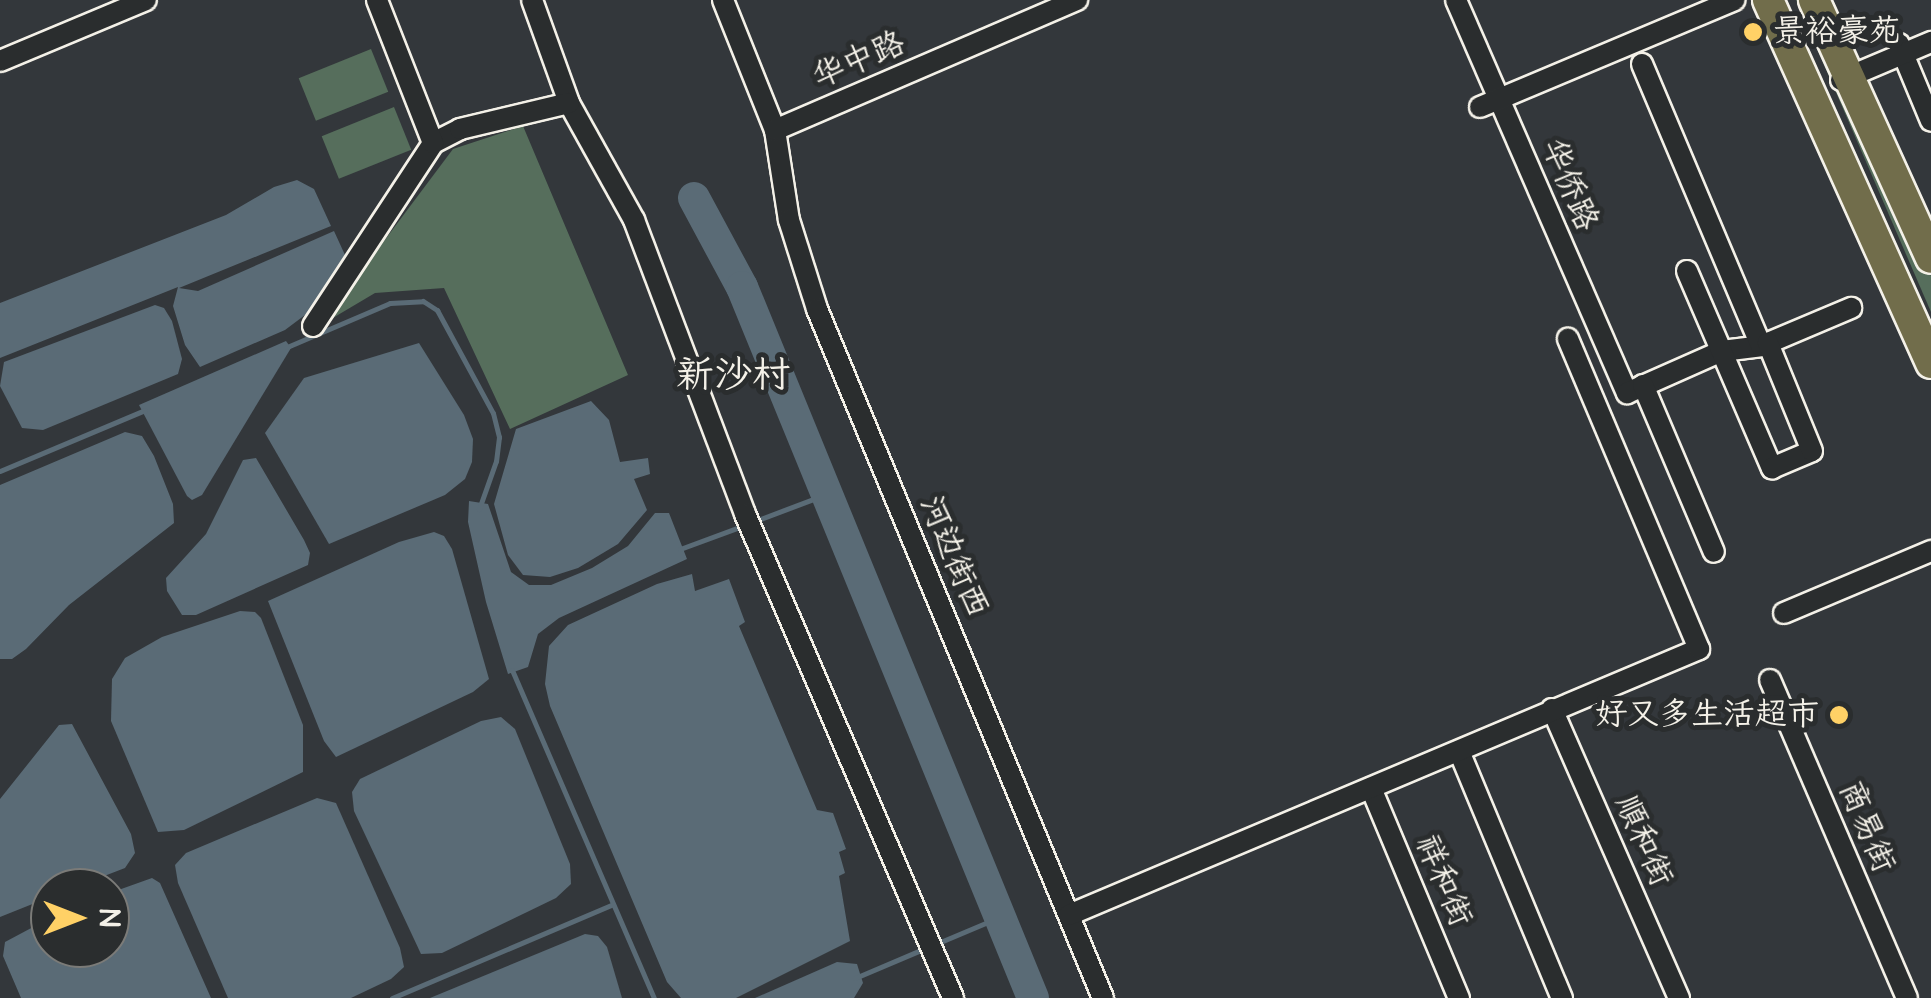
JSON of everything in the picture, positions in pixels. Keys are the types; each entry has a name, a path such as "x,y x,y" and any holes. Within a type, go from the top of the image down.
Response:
{"highway":[{"path":"1768,0 1931,363"},
{"path":"1814,0 1931,258"}],"street":[{"path":"0,60 146,0"},
{"path":"377,0 432,143"},
{"path":"532,0 570,103 634,220 748,523 953,998"},
{"name":"河边街西","path":"723,0 775,130 789,220 818,310 1104,998"},
{"name":"华中路","path":"775,130 1077,0"},
{"name":"华侨路","path":"1456,0 1714,552"},
{"path":"1480,107 1734,0"},
{"path":"1841,80 1931,42"},
{"path":"1899,44 1931,121"},
{"path":"1642,64 1812,450 1772,468 1687,271"},
{"path":"313,326 432,143 460,128 570,103"},
{"path":"1635,389 1722,350 1764,345 1851,308"},
{"path":"1069,915 1699,650 1568,339"},
{"path":"1784,613 1931,552"},
{"name":"商易街","path":"1770,680 1907,998"},
{"name":"順和街","path":"1552,709 1680,998"},
{"path":"1459,751 1562,998"},
{"name":"祥和街","path":"1371,788 1460,998"}],"green space":[{"path":"1796,0 1810,0 1840,64 1931,276 1931,312"},
{"path":"371,49 388,92 316,121 299,78"},
{"path":"394,107 411,150 339,179 322,136"},
{"path":"523,126 628,375 510,429 444,288 375,293 321,325 453,149"}],"water":[{"path":"297,180 314,189 331,226 179,288 198,291 334,231 345,255 313,309 285,330 200,367 185,345 173,306 178,287 0,358 0,303 226,215 274,187"},
{"path":"155,305 164,308 172,321 182,359 178,374 43,430 22,428 0,386 4,362"},
{"path":"286,341 291,348 202,495 192,500 139,405"},
{"path":"419,343 464,415 473,439 472,462 465,479 445,495 329,544 265,433 304,378"},
{"path":"591,401 609,420 620,462 648,458 650,474 634,479 647,510 618,544 578,568 550,577 523,575 508,555 494,504 516,429"},
{"path":"125,432 142,436 154,456 173,504 174,523 69,605 26,649 12,659 0,659 0,485"},
{"path":"256,458 304,540 310,553 308,565 196,615 182,615 167,591 166,578 206,534 243,460"},
{"path":"469,501 488,504 511,572 529,585 551,585 592,568 628,546 655,513 669,513 687,559 559,618 538,634 528,667 508,674 486,602 468,522"},
{"path":"434,532 444,536 452,549 489,679 473,692 336,757 324,741 268,601 399,542"},
{"path":"692,574 695,591 729,579 745,622 739,626 817,810 833,813 846,849 839,852 845,873 839,876 850,941 736,998 681,998 667,982 550,706 545,684 549,646 568,625 657,584"},
{"path":"240,611 255,612 261,618 303,725 303,772 184,830 158,832 111,721 112,679 125,658 162,637"},
{"path":"501,717 515,729 570,864 571,884 556,898 442,953 421,954 354,811 352,792 360,779 481,721"},
{"path":"72,724 131,834 135,853 125,868 30,868 30,905 0,917 0,799 59,725"},
{"path":"317,798 336,803 400,948 404,967 391,979 351,998 228,998 178,883 175,865 186,853"},
{"path":"152,878 160,883 211,998 21,998 3,956 5,942 30,929 30,968 130,968 130,886"},
{"path":"585,934 598,936 607,947 622,998 430,998"},
{"path":"837,962 857,964 863,983 854,998 755,998"}],"waterway":[{"path":"694,198 742,287 1033,998"},
{"path":"287,347 390,303 423,301 437,310 493,413 499,437 496,461 479,509"},
{"path":"0,471 145,410"},
{"path":"755,521 827,494"},
{"path":"680,549 745,525"},
{"path":"512,670 654,998"},
{"path":"392,998 613,904"},
{"path":"938,943 1000,917"},
{"path":"855,978 928,947"}],"place":[{"name":"景裕豪苑","path":"1753,32"},
{"name":"好又多生活超市","path":"1839,715"}],"district":[{"name":"新沙村","path":"733,377"}]}
